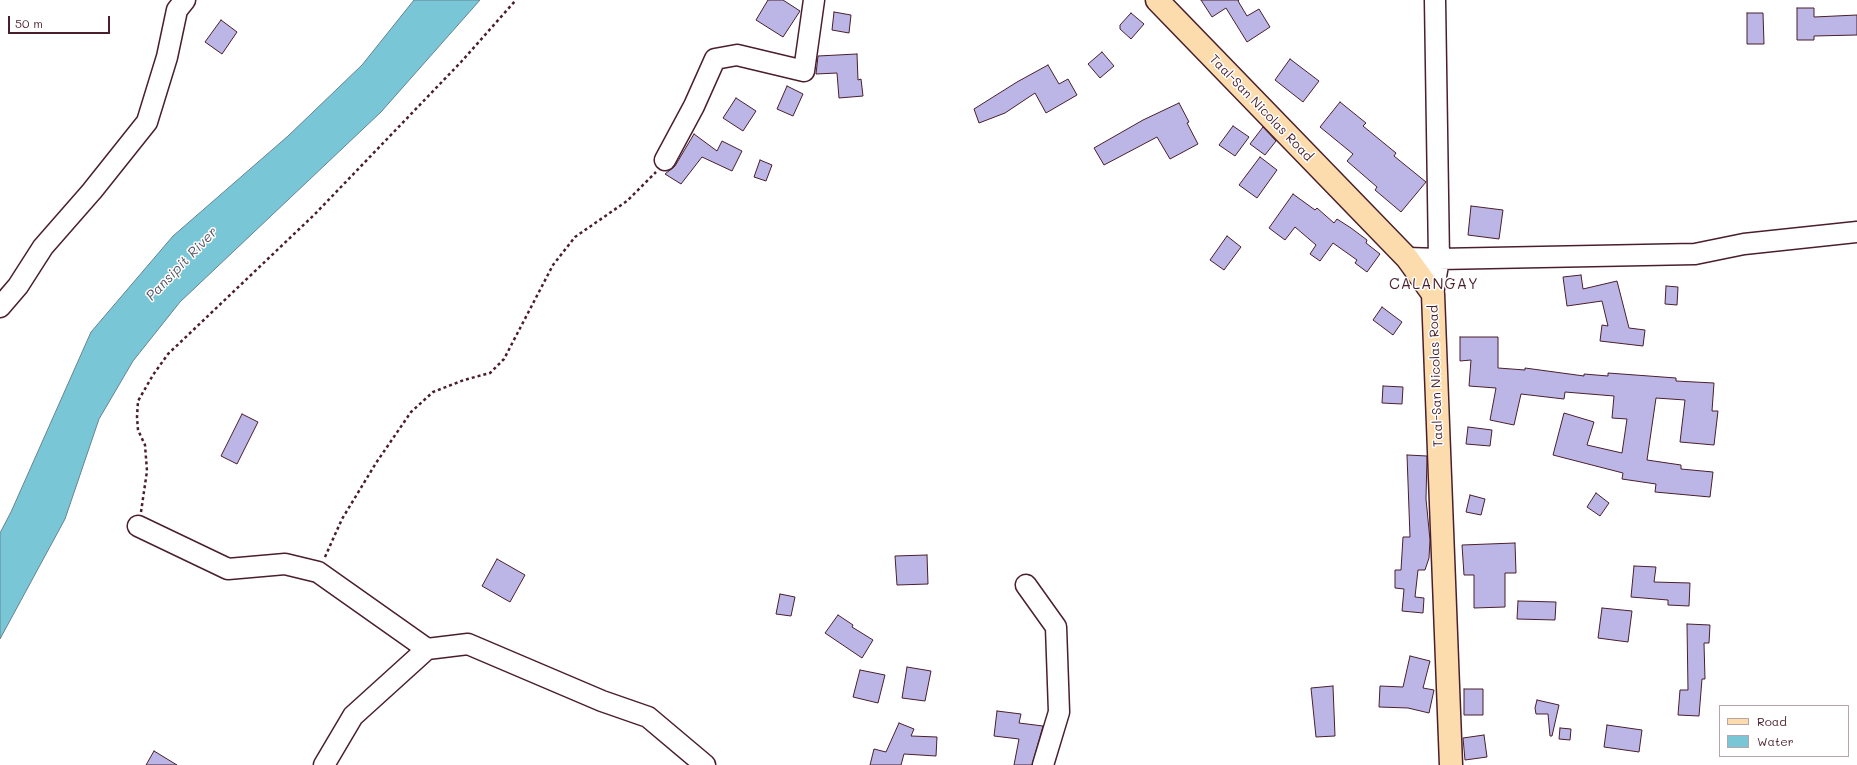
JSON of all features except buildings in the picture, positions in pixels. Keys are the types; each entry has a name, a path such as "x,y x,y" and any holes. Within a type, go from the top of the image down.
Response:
{"main road":[{"name":"Taal-San Nicolas Road","path":"1158,0 1407,258 1433,294 1451,765"}],"street":[{"path":"0,307 18,286 43,247 92,191 147,122 167,57 177,10 185,0"},
{"path":"665,160 694,106 714,59 737,55 804,71 814,0"},
{"path":"1433,294 1439,259 1435,0"},
{"path":"1407,258 1439,259 1695,254 1744,244 1857,232"},
{"path":"138,526 228,569 285,564 318,572 427,649"},
{"path":"1026,585 1056,627 1059,712 1043,765"},
{"path":"324,765 353,716 427,649 468,644 602,701 648,718 705,765"}],"path":[{"path":"138,526 146,492 148,471 145,445 138,430 138,401 153,375 168,354 315,214 461,62 516,0"},
{"path":"318,572 342,519 376,462 411,412 433,392 464,380 490,373 504,359 553,265 575,237 628,201 650,179 665,160"}],"water":[{"name":"Pansipit River","path":"414,0 480,0 381,112 180,302 133,361 99,419 65,519 0,639 0,533 11,512 91,332 173,236 288,136 362,65"}],"district":[{"name":"CALANGAY","path":"1434,284"}]}
